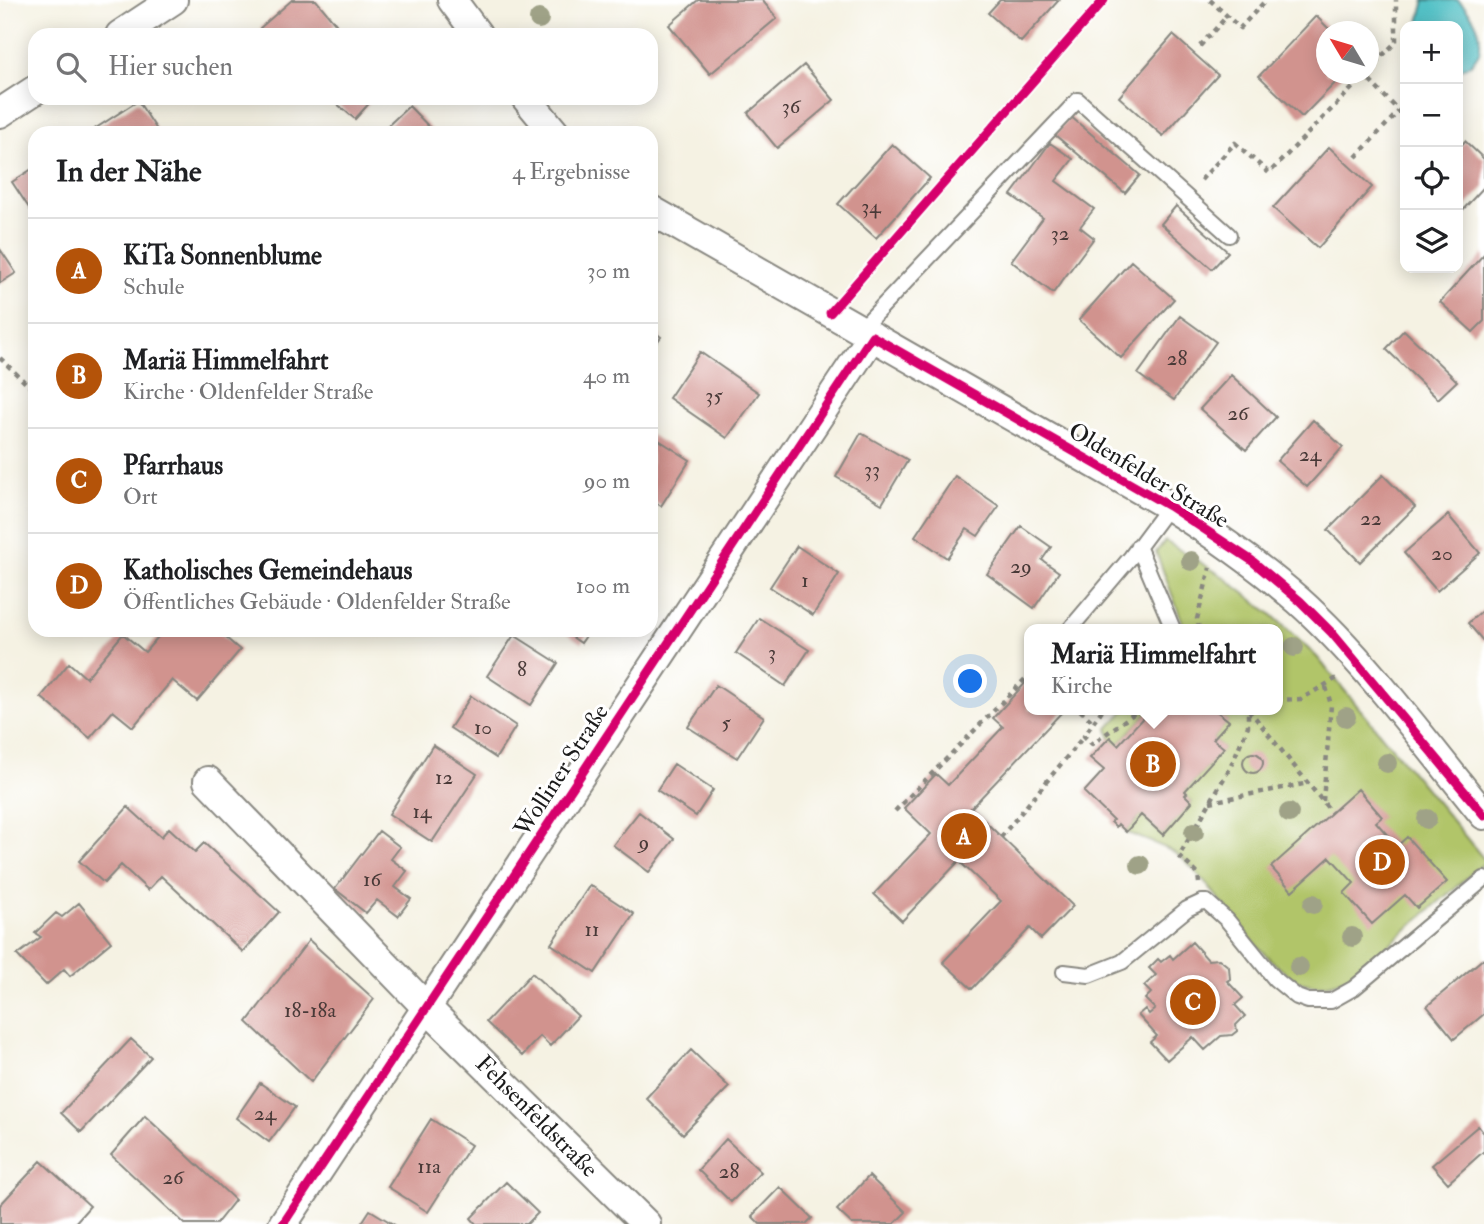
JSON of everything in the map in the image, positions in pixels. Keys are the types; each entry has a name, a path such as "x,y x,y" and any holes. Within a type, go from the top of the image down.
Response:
{"street":[{"path":"131,28 173,0"},
{"path":"452,0 473,28"},
{"path":"0,113 28,95"},
{"path":"532,105 549,126"},
{"name":"Oldenfelder Straße","path":"658,213 1169,506 1251,560 1300,601 1358,662 1484,815"},
{"name":"Wolliner Straße","path":"282,1224 427,1008 866,333"},
{"path":"208,781 427,1008"},
{"name":"Fehsenfeldstraße","path":"427,1008 646,1224"}],"lane":[{"path":"866,333 1078,100 1228,235"},
{"path":"1074,624 1169,506"},
{"path":"1138,547 1171,624"},
{"path":"1064,972 1089,975 1122,962 1187,909 1207,902 1227,920 1275,979 1297,997 1308,1002 1331,1001 1354,988 1484,879"}],"path":[{"path":"1210,0 1240,28 1266,0"},
{"path":"1379,60 1396,42 1396,0"},
{"path":"1200,46 1227,16"},
{"path":"1186,196 1235,144 1269,173 1355,84"},
{"path":"1356,157 1399,111 1376,84"},
{"path":"0,358 28,386"},
{"path":"1198,624 1217,537"},
{"path":"1283,699 1301,699 1326,687 1358,662"},
{"path":"895,811 1024,680"},
{"path":"1323,802 1331,705 1326,687"},
{"path":"1085,715 1093,722"},
{"path":"1001,837 1098,715"},
{"path":"1084,736 1092,744 1132,715"},
{"path":"1202,902 1198,874 1179,856 1230,768 1248,726 1248,715"},
{"path":"1252,715 1332,813"},
{"path":"1209,802 1309,783"}],"green space":[{"path":"1165,541 1221,575 1282,624 1183,624 1156,552"},
{"path":"1283,625 1317,657 1484,859 1484,863 1355,974 1330,984 1317,985 1304,983 1289,975 1258,946 1184,860 1164,848 1126,832 1141,815 1163,835 1192,802 1185,795 1185,791 1223,748 1213,739 1228,721 1221,715 1283,715"},
{"path":"1120,715 1145,715 1118,745 1110,737 1108,728"}],"water":[{"path":"1425,0 1458,0 1473,17 1479,31 1479,53 1473,62 1463,68 1463,21 1419,21"}],"building":[{"path":"292,0 316,0 336,24 332,28 260,28"},
{"path":"698,0 762,0 777,18 710,74 669,25"},
{"path":"1000,0 1059,0 1021,42 988,13"},
{"path":"1316,16 1321,21 1316,21 1316,84 1334,84 1302,117 1259,76"},
{"path":"1173,35 1218,75 1163,136 1119,97"},
{"path":"804,65 834,100 777,148 748,113"},
{"path":"132,105 141,105 154,126 99,126"},
{"path":"338,105 368,105 355,119"},
{"path":"409,106 428,126 388,126"},
{"path":"1070,116 1140,175 1125,193 1055,135"},
{"path":"1465,141 1484,159 1484,187 1463,210 1463,147"},
{"path":"1050,143 1073,159 1056,181 1094,209 1080,227 1094,238 1053,293 1011,261 1043,218 1011,195"},
{"path":"892,144 930,178 876,238 838,204"},
{"path":"1329,147 1372,187 1318,248 1273,208"},
{"path":"28,172 28,206 12,182"},
{"path":"1176,206 1228,252 1212,269 1161,224"},
{"path":"0,249 16,273 0,283"},
{"path":"1484,254 1484,321 1473,332 1440,302"},
{"path":"1131,261 1174,299 1121,358 1079,320"},
{"path":"1180,316 1216,342 1174,400 1138,374"},
{"path":"1404,330 1457,381 1438,399 1386,349"},
{"path":"700,352 759,393 727,438 669,398"},
{"path":"1231,375 1276,417 1246,450 1200,409"},
{"path":"1313,420 1343,447 1307,487 1277,461"},
{"path":"861,433 908,460 882,504 836,477"},
{"path":"658,439 690,460 661,506 658,504"},
{"path":"1383,475 1415,507 1360,562 1328,530"},
{"path":"955,476 999,506 978,536 967,529 947,558 915,536"},
{"path":"1448,515 1480,553 1437,591 1404,553"},
{"path":"1021,526 1051,547 1042,560 1059,572 1034,608 987,574"},
{"path":"797,546 839,574 813,615 770,587"},
{"path":"1484,609 1484,642 1468,623"},
{"path":"759,618 809,650 785,686 736,653"},
{"path":"120,637 127,637 145,652 158,637 225,637 240,650 197,701 172,680 133,727 113,711 90,738 41,697 69,663 86,678"},
{"path":"513,637 517,637 558,663 531,705 487,676"},
{"path":"572,637 585,637 581,643"},
{"path":"1024,684 1024,715 1059,715 971,808 1073,906 1041,939 1030,928 972,989 943,962 1001,901 959,861 902,921 874,894 931,834 904,808 936,774 948,785 1003,727 993,718"},
{"path":"716,685 764,717 737,758 688,727"},
{"path":"471,696 516,726 496,758 450,728"},
{"path":"1145,715 1221,715 1229,721 1213,739 1224,748 1185,791 1185,795 1192,802 1163,835 1141,815 1126,832 1118,824 1116,827 1111,822 1113,820 1084,792 1104,770 1090,758 1110,737 1118,745"},
{"path":"433,745 477,774 432,842 389,814"},
{"path":"1253,753 1260,756 1263,763 1260,770 1253,773 1246,770 1243,763 1246,756"},
{"path":"674,764 713,790 696,816 657,790"},
{"path":"1358,789 1382,817 1376,822 1397,846 1407,837 1447,882 1417,908 1405,895 1372,924 1344,893 1354,883 1330,857 1292,891 1271,867"},
{"path":"128,807 161,837 169,828 195,852 204,843 279,912 243,952 161,876 148,890 121,865 104,883 79,861"},
{"path":"639,812 674,839 649,872 613,845"},
{"path":"379,831 400,847 391,859 407,871 395,887 411,899 398,916 377,900 366,913 335,889"},
{"path":"590,885 634,914 595,973 551,944"},
{"path":"79,903 111,942 70,976 64,969 46,985 17,955 41,937 35,933 56,913 62,917"},
{"path":"309,940 374,999 311,1082 247,1022"},
{"path":"1192,942 1208,960 1219,959 1229,967 1230,979 1227,981 1243,998 1235,1005 1245,1016 1236,1025 1237,1031 1232,1035 1221,1036 1205,1050 1193,1037 1167,1060 1150,1042 1157,1036 1138,1015 1145,1009 1149,1014 1155,1009 1145,999 1151,993 1144,986 1156,975 1149,968 1158,959 1161,962 1170,955 1173,959"},
{"path":"1484,958 1484,1014 1454,1039 1427,1006"},
{"path":"532,973 578,1016 550,1046 540,1036 522,1056 486,1022"},
{"path":"131,1039 151,1057 81,1132 61,1113"},
{"path":"691,1050 729,1087 683,1134 646,1098"},
{"path":"260,1083 295,1107 269,1142 236,1118"},
{"path":"145,1116 235,1200 216,1224 185,1224 111,1155"},
{"path":"431,1119 471,1145 428,1212 388,1187"},
{"path":"1478,1126 1484,1133 1484,1151 1448,1183 1432,1165"},
{"path":"726,1139 761,1172 731,1202 698,1170"},
{"path":"41,1161 90,1206 74,1224 0,1224 0,1205"},
{"path":"869,1176 906,1212 894,1224 852,1224 837,1210"},
{"path":"506,1182 538,1213 527,1224 476,1224 471,1218"},
{"path":"780,1187 812,1218 806,1224 760,1224 752,1216"},
{"path":"370,1210 393,1224 361,1224"}],"cycle path":[{"path":"830,313 1104,0"},
{"path":"283,1224 872,336 1169,506 1251,560 1300,601 1332,633 1484,815"}],"place":[{"name":"Mariä Himmelfahrt","path":"1153,764"},
{"name":"KiTa Sonnenblume","path":"964,836"},
{"name":"Katholisches Gemeindehaus","path":"1382,862"},
{"name":"Pfarrhaus","path":"1193,1002"}]}
